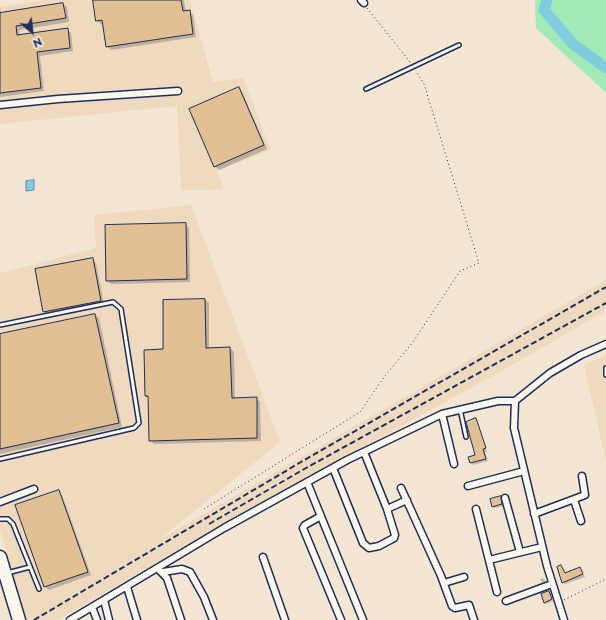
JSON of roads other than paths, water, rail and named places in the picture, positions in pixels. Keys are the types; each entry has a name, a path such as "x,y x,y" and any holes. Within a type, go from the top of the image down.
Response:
{"highway":[{"path":"0,557 19,620"}],"street":[{"path":"0,105 58,99 178,91"},
{"path":"73,619 224,528 364,452 442,414 498,400 515,401 550,373 581,355 606,344"},
{"path":"515,401 514,428 542,547 564,620"},
{"path":"442,414 454,464"},
{"path":"333,468 360,537 365,546 369,548 379,546 394,538 395,535 387,508 364,452"},
{"path":"468,486 524,471"},
{"path":"534,514 585,495 582,476"},
{"path":"307,482 363,620"},
{"path":"401,488 454,607 468,605 474,620"},
{"path":"0,502 34,489"},
{"path":"505,498 520,552"},
{"path":"387,508 407,500"},
{"path":"574,500 581,521"},
{"path":"476,509 497,592"},
{"path":"321,516 305,525 303,528 340,620"},
{"path":"489,560 542,547"},
{"path":"263,557 285,620"},
{"path":"157,569 163,572 167,578 181,620"},
{"path":"163,572 182,569 190,572 204,597 213,620"},
{"path":"444,583 464,577"},
{"path":"506,601 552,584"},
{"path":"127,587 137,620"},
{"path":"104,600 109,620"},
{"path":"92,607 97,620"}],"lane":[{"path":"366,89 459,45"},
{"path":"0,325 113,302 121,309 139,423 134,428 0,459"},
{"path":"606,368 606,375"},
{"path":"460,409 466,437"},
{"path":"0,519 8,519 13,524 39,589"},
{"path":"5,573 30,567"}],"water":[{"path":"34,180 34,190 26,191 26,181"}],"waterway":[{"path":"547,0 544,10 573,44 606,68"}],"railway":[{"path":"34,620 301,462 606,287"},
{"path":"209,524 306,468 606,303"}]}
